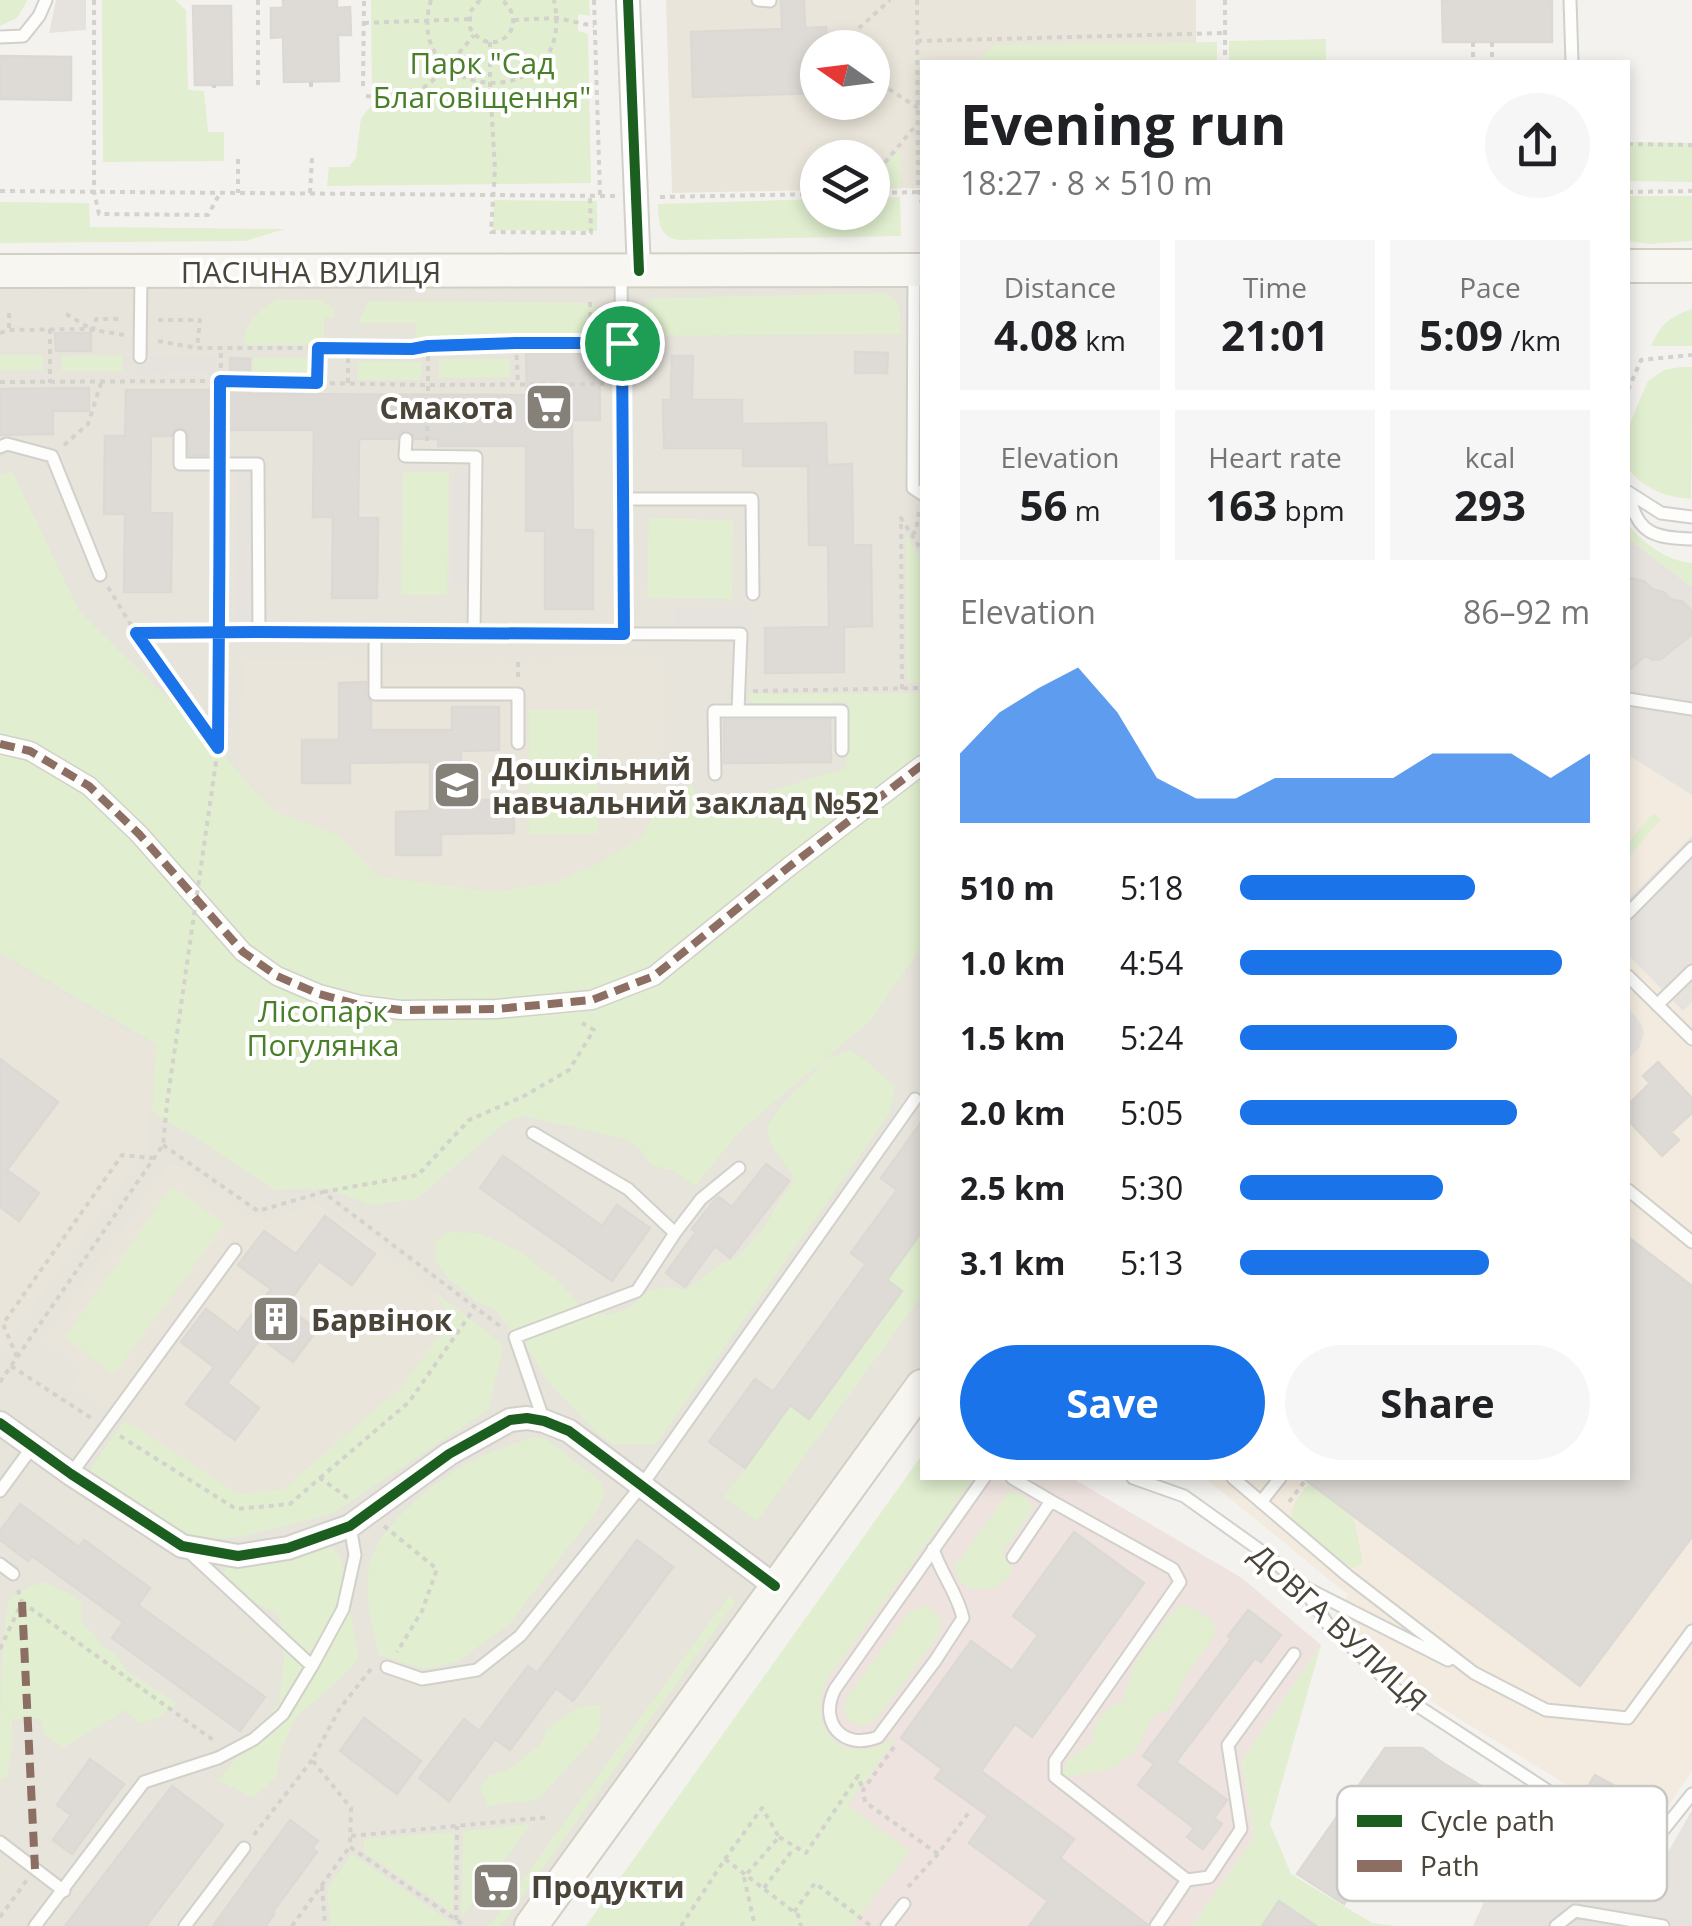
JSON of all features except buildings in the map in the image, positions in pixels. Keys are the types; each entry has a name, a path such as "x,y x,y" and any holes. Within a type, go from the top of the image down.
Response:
{"main road":[{"path":"1630,266 1692,266"},
{"name":"ПАСІЧНА ВУЛИЦЯ","path":"0,271 918,270"},
{"path":"531,1926 920,1389"}],"street":[{"path":"628,0 637,197 630,270"},
{"path":"0,744 30,752 88,786 139,834 243,952 277,976 360,1006 401,1010 496,1009 592,1000 654,976 920,767"},
{"path":"0,1423 182,1546 238,1556 288,1548 350,1526 481,1434 510,1420 544,1421 570,1430 775,1586"}],"lane":[{"path":"0,38 23,36 46,0"},
{"path":"758,0 770,1"},
{"path":"1570,0 1572,60"},
{"path":"624,634 622,343 630,270"},
{"path":"918,270 913,488 920,493"},
{"path":"140,357 141,271"},
{"path":"180,436 180,464 258,464 259,632 741,634 738,711"},
{"path":"406,439 405,456 476,457 474,633"},
{"path":"0,448 7,444 52,456 100,575"},
{"path":"1630,493 1661,513 1692,517"},
{"path":"622,499 752,500 752,594"},
{"path":"1630,500 1649,531 1662,538 1692,539"},
{"path":"375,633 375,694 518,694 518,743"},
{"path":"1630,698 1692,709"},
{"path":"715,774 714,711 842,710 842,750"},
{"path":"1630,911 1692,848"},
{"path":"1657,1005 1692,971"},
{"path":"1630,978 1692,1038"},
{"path":"388,1667 422,1679 477,1670 520,1636 642,1485 915,1099"},
{"path":"533,1133 628,1190 676,1233"},
{"path":"544,1421 515,1337 636,1291 701,1200 738,1168"},
{"path":"1630,1192 1692,1242"},
{"path":"71,1474 235,1250"},
{"path":"0,1491 33,1446"},
{"path":"933,1549 959,1600 963,1618 878,1737 868,1741 846,1738 831,1721 830,1699 933,1549 983,1480"},
{"path":"1015,1480 1172,1569 1180,1582 1055,1762 1055,1778 1187,1880 1209,1877 1242,1829 1228,1745 1294,1654"},
{"name":"ДОВГА ВУЛИЦЯ","path":"1139,1480 1184,1496 1268,1556 1301,1585 1327,1623 1404,1696 1541,1786"},
{"path":"1234,1480 1348,1576 1474,1673"},
{"path":"1261,1502 1278,1480"},
{"path":"1013,1557 1051,1501"},
{"path":"35,1926 144,1782 218,1758 254,1738 282,1714 343,1609 355,1555 350,1526"},
{"path":"182,1546 312,1666"},
{"path":"0,1564 13,1574"},
{"path":"1301,1585 1546,1710 1628,1718 1692,1631"},
{"name":"ДОВГА ВУЛИЦЯ","path":"1667,1826 1692,1794"},
{"path":"0,1842 64,1890"},
{"path":"184,1926 244,1848"},
{"path":"1156,1926 1187,1880"},
{"path":"887,1926 902,1901"},
{"path":"1556,1926 1575,1911 1663,1926"}],"path":[{"path":"94,0 94,192 100,214 208,214 220,193"},
{"path":"258,0 258,88"},
{"path":"364,0 364,86"},
{"path":"431,0 428,21 436,53 459,76 490,85 524,77 538,66 555,36 554,0"},
{"path":"466,0 474,6"},
{"path":"480,0 468,20 474,35 490,42 507,36 514,20 513,11 502,0"},
{"path":"594,0 600,196"},
{"path":"858,30 890,0"},
{"path":"890,193 920,192 917,0"},
{"path":"1225,0 1225,60"},
{"path":"514,20 557,18 595,26"},
{"path":"364,23 468,20"},
{"path":"918,40 1225,33"},
{"path":"366,96 402,99 414,94 447,66 474,35"},
{"path":"490,42 495,169 491,232 591,233 590,196"},
{"path":"1473,42 1473,60"},
{"path":"1492,42 1492,60"},
{"path":"890,90 918,108"},
{"path":"890,156 918,123"},
{"path":"1630,144 1692,145"},
{"path":"310,193 312,158"},
{"path":"238,159 238,193"},
{"path":"0,191 637,197 800,194"},
{"path":"1630,192 1692,191"},
{"path":"590,302 591,343"},
{"path":"9,313 10,330"},
{"path":"66,314 93,330 96,319"},
{"path":"148,320 200,320 197,348"},
{"path":"50,329 50,383"},
{"path":"516,343 518,385"},
{"path":"317,383 318,348 622,343"},
{"path":"428,346 428,395"},
{"path":"0,1382 163,1145 218,748 221,348"},
{"path":"348,348 348,383"},
{"path":"1630,385 1641,360 1692,355"},
{"path":"0,382 604,386"},
{"path":"52,456 88,424 101,383"},
{"path":"427,456 428,406"},
{"path":"912,535 920,506"},
{"path":"902,688 901,518 920,548"},
{"path":"100,575 218,748"},
{"path":"136,633 259,632"},
{"path":"738,691 920,688"},
{"path":"163,1145 258,1211 323,1192 418,1175 470,1120 524,1096 568,1070 594,1030 549,1004"},
{"path":"17,1358 3,1324 122,1154 154,1158"},
{"path":"323,1192 515,1337"},
{"path":"11,1366 236,1509 290,1504 409,1402 476,1307"},
{"path":"320,1478 352,1501"},
{"path":"1278,1517 1306,1480"},
{"path":"244,1848 312,1760 340,1708 369,1669 388,1667 422,1611 437,1569 387,1528 394,1517"},
{"path":"13,1574 22,1602 230,1752"},
{"path":"0,1649 22,1602"},
{"path":"863,1790 896,1745 888,1724"},
{"path":"292,1926 350,1847 350,1808 312,1760"},
{"path":"681,1926 762,1808 780,1836 806,1853 858,1776 865,1802 938,1854"},
{"path":"902,1901 970,1811"},
{"path":"350,1836 550,1817"},
{"path":"456,1920 457,1826"},
{"path":"755,1926 744,1877 780,1836"},
{"path":"350,1847 466,1926"},
{"path":"764,1888 796,1847"},
{"path":"725,1859 798,1915 802,1926"},
{"path":"0,1917 36,1869"},
{"path":"794,1912 815,1883 872,1926"},
{"path":"322,1886 325,1926"}],"shaded area":[{"path":"56,0 86,0 86,30 49,33"},
{"path":"666,0 1196,0 1196,60 920,60 920,188 890,189 890,140 800,140 800,190 672,193"},
{"path":"0,283 920,288 920,739 575,907 389,918 127,705 0,524"},
{"path":"215,356 215,373 136,374 136,357"},
{"path":"237,470 255,470 254,630 236,630"},
{"path":"454,472 471,472 469,584 452,583"},
{"path":"1630,540 1692,587 1692,795 1630,756"},
{"path":"674,608 753,608 753,627 674,627"},
{"name":"Дошкільний навчальний заклад №52","path":"244,659 375,663 665,662 662,801 642,836 554,883 493,892 375,876 340,836 271,810 238,769"},
{"path":"1630,756 1692,795 1692,1771 1667,1808 1667,1786 1568,1786 1416,1692 1331,1620 1348,1595 1207,1480 1630,1480"},
{"path":"1692,836 1692,1002 1683,1011 1630,957 1630,898"},
{"path":"0,882 920,896 920,1372 516,1926 0,1926"},
{"path":"0,955 155,1047 148,1147 0,1351"},
{"path":"1630,1010 1642,1025 1644,1034 1639,1048 1630,1057"},
{"path":"171,1161 255,1223 316,1203 437,1294 450,1320 401,1388 283,1489 238,1494 74,1386 83,1370 44,1340"},
{"path":"964,1480 1075,1480 1242,1578 1321,1645 1242,1760 1254,1837 1192,1926 647,1926"},
{"path":"1692,1810 1692,1926 1473,1926 1484,1901 1667,1901 1667,1854"}],"green space":[{"path":"0,0 27,1 17,18 0,26"},
{"path":"102,0 175,0 186,10 188,90 204,91 208,132 224,132 224,161 103,162"},
{"name":"Парк \"Сад Благовіщення\"","path":"371,0 589,0 590,16 578,14 578,31 588,34 591,183 327,186 329,167 349,167 356,157 361,118 372,105"},
{"path":"1326,39 1326,60 1229,60 1229,41"},
{"path":"1217,42 1217,60 979,60 993,45"},
{"path":"1630,142 1692,143 1692,182 1630,181"},
{"path":"900,149 901,188 890,188 890,161"},
{"path":"1630,196 1692,196 1692,241 1630,241"},
{"path":"890,197 900,197 901,236 678,240 667,235 659,222 658,204 800,200 800,230 890,230"},
{"path":"494,200 597,201 597,231 493,230"},
{"path":"0,202 89,203 90,227 285,229 245,241 0,243"},
{"path":"884,293 897,304 901,334 638,336 640,314 655,298"},
{"path":"277,300 321,300 334,309 334,317 324,318 324,345 244,345 249,323"},
{"path":"369,301 591,303 604,315 606,335 416,337 416,323 358,323"},
{"path":"1692,309 1692,346 1651,346 1667,322"},
{"path":"0,355 43,355 43,370 0,370"},
{"path":"122,355 122,371 62,371 62,356"},
{"path":"253,358 314,358 314,376 253,377"},
{"path":"439,359 510,359 510,377 439,378"},
{"path":"358,362 421,362 421,380 358,380"},
{"path":"1692,367 1691,499 1656,491 1630,471 1630,423 1648,381 1664,370"},
{"name":"Лісопарк Погулянка","path":"12,471 79,611 218,748 271,810 340,836 376,876 493,892 554,883 601,862 642,836 662,801 691,784 704,811 846,768 847,702 754,703 747,694 920,693 920,949 871,1020 824,1060 849,1051 863,1058 895,1087 890,1113 656,1444 612,1444 594,1430 545,1378 533,1356 496,1311 449,1279 436,1262 435,1241 448,1232 479,1233 520,1252 559,1282 579,1304 608,1315 630,1308 647,1291 667,1287 686,1290 720,1264 737,1258 763,1229 793,1182 767,1130 778,1110 823,1061 741,1130 695,1186 670,1169 649,1163 638,1148 621,1138 524,1116 506,1122 417,1199 370,1205 326,1188 275,1190 152,1112 156,1044 0,953 0,475"},
{"path":"403,472 449,472 447,595 401,595"},
{"path":"649,518 733,520 732,599 647,598"},
{"path":"1630,526 1656,550 1692,563 1692,587 1630,540"},
{"path":"906,535 920,558 920,683 907,683"},
{"path":"529,710 598,710 598,834 529,834"},
{"path":"1653,813 1661,819 1630,856 1630,841"},
{"path":"172,1186 225,1224 114,1374 65,1337"},
{"path":"920,1234 920,1298 757,1521 724,1497 790,1405 809,1418 902,1292 887,1280"},
{"path":"437,1294 504,1345 488,1410 332,1514 239,1537 209,1539 180,1534 89,1471 125,1420 238,1494 283,1489 401,1388 450,1320"},
{"path":"534,1437 546,1439 602,1482 605,1494 597,1510 510,1623 457,1662 425,1669 379,1655 367,1580 379,1543 400,1515 456,1470 485,1454"},
{"path":"920,1458 920,1480 973,1480 823,1689 824,1727 839,1744 866,1749 896,1738 848,1805 910,1851 852,1926 586,1926"},
{"path":"1310,1483 1353,1516 1362,1557 1357,1567 1351,1568 1293,1523 1293,1506"},
{"path":"1009,1491 1024,1496 1033,1508 1002,1554 1011,1567 1011,1575 993,1587 970,1589 957,1578 955,1566"},
{"path":"314,1527 341,1558 359,1659 297,1716 282,1747 276,1777 253,1798 219,1780 279,1703 284,1658 279,1615 243,1596 220,1575 237,1560"},
{"path":"43,1582 81,1602 82,1625 95,1634 101,1646 114,1653 127,1671 176,1703 159,1718 139,1723 125,1710 63,1748 44,1734 41,1719 12,1719 13,1745 7,1777 0,1780 6,1613 13,1597"},
{"path":"729,1596 736,1601 501,1926 489,1926"},
{"path":"1181,1605 1214,1621 1216,1634 1185,1677 1171,1708 1154,1715 1134,1753 1111,1769 1063,1778 1068,1760 1093,1744 1100,1717 1122,1701 1136,1661"},
{"path":"925,1606 940,1617 939,1635 875,1721 861,1725 851,1722 845,1712 847,1697 908,1613"},
{"path":"1321,1645 1270,1824 1291,1874 1372,1923 1395,1926 1192,1926 1254,1837 1242,1760"},
{"path":"601,1705 599,1732 539,1799 488,1806 480,1788 490,1775 506,1771 540,1745 548,1728 579,1707"},
{"path":"531,1824 461,1919 463,1831"},
{"path":"454,1832 453,1913 364,1852 364,1839"},
{"path":"352,1854 455,1925 331,1926 327,1889"}],"marked path":[{"path":"0,744 30,751 89,786 139,834 243,952 277,976 319,994 401,1010 496,1009 592,1000 654,976 920,767"},
{"path":"22,1602 35,1869"}],"cycle path":[{"path":"628,0 639,271"},
{"path":"0,1423 182,1546 238,1556 288,1548 350,1526 449,1454 510,1420 544,1421 569,1431 775,1586"}],"place":[{"name":"Смакота","path":"549,407"},
{"name":"Дошкільний навчальний заклад №52","path":"457,785"},
{"name":"Барвінок","path":"276,1319"},
{"name":"Продукти","path":"496,1886"}],"route":[{"path":"622,343 318,348 317,383 220,381 219,633 218,748 136,633 219,633 259,632 624,634 622,343"}]}
